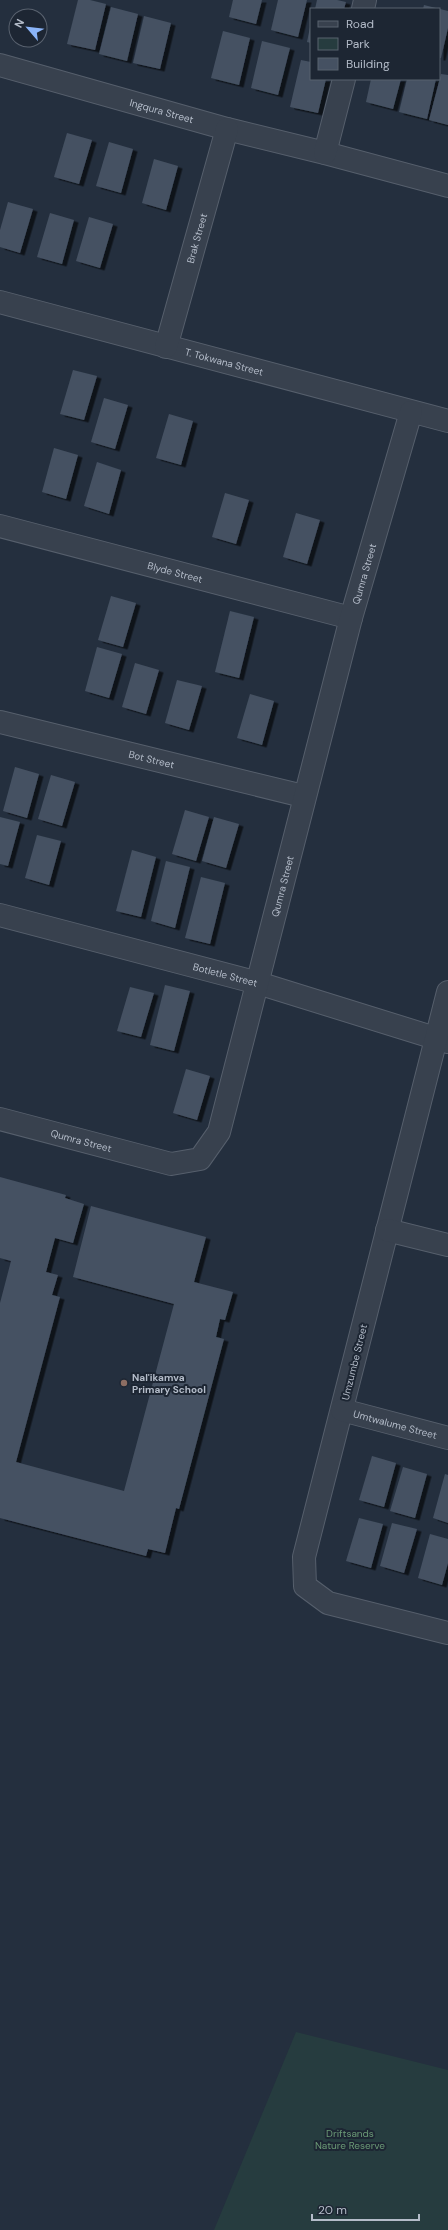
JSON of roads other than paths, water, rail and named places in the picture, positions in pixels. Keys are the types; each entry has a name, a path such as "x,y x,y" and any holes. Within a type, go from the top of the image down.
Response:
{"street":[{"name":"Ingqura Street","path":"0,65 227,129 325,153 448,186"},
{"path":"325,153 344,80"},
{"name":"Brak Street","path":"166,347 227,129"},
{"name":"T. Tokwana Street","path":"0,302 448,421"},
{"name":"Qumra Street","path":"0,1119 171,1164 200,1159 219,1132 258,983 303,796 351,618 411,412"},
{"name":"Blyde Street","path":"0,526 351,618"},
{"name":"Bot Street","path":"0,722 303,796"},
{"name":"Botletle Street","path":"0,915 258,983 442,1040"},
{"name":"Umzumbe Street","path":"448,992 442,1040 387,1230 304,1557 305,1586 328,1603 448,1633"},
{"path":"387,1230 448,1245"},
{"name":"Umtwalume Street","path":"342,1410 448,1438"}],"place":[{"name":"Nal'ikamva Primary School","path":"124,1383"}],"park label":[{"name":"Driftsands Nature Reserve","path":"350,2138"}]}
